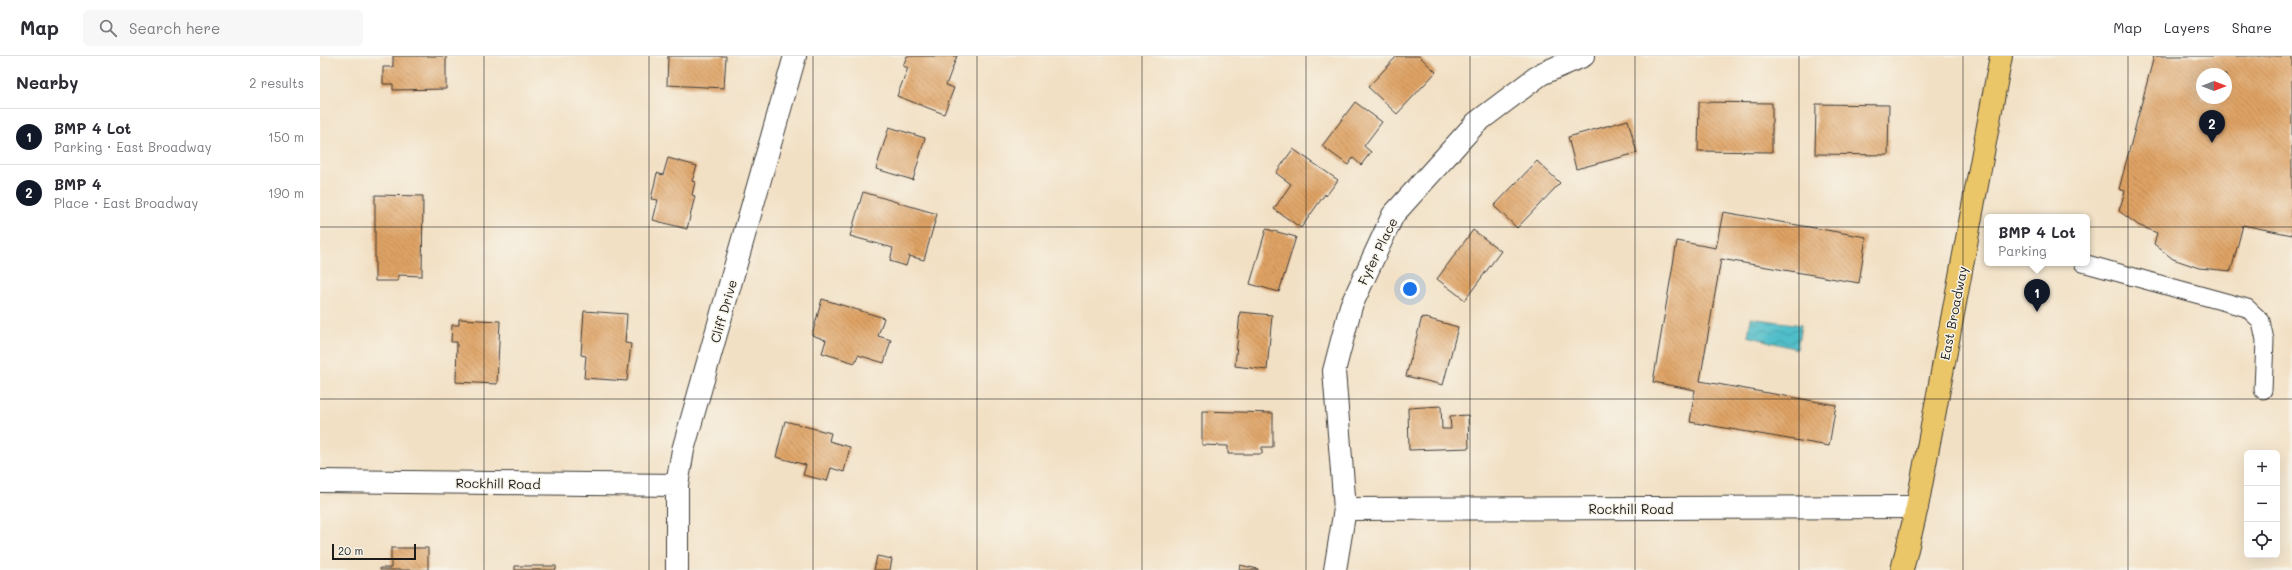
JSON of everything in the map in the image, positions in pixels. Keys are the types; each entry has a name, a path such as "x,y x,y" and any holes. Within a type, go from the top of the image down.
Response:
{"main road":[{"name":"East Broadway","path":"1902,570 1917,507 2001,56"}],"street":[{"name":"Cliff Drive","path":"677,570 677,484 683,450 794,56"},
{"name":"Fyfer Place","path":"1335,570 1345,509 1334,371 1351,306 1393,215 1476,123 1540,74 1583,56"},
{"name":"Rockhill Road","path":"320,481 677,484"},
{"name":"Rockhill Road","path":"1345,509 1917,507"}],"lane":[{"path":"2090,265 2247,308 2261,321 2265,340 2262,390"}],"water":[{"path":"1751,318 1801,325 1797,349 1748,336"}],"building":[{"path":"393,56 446,56 446,89 393,90 393,84 383,84 383,67 393,67"},
{"path":"668,56 726,56 724,88 667,85"},
{"path":"907,56 957,56 946,85 954,88 944,114 897,96 908,68 903,66"},
{"path":"1397,56 1419,56 1436,72 1397,114 1368,87"},
{"path":"2154,56 2292,56 2292,235 2243,225 2231,271 2199,268 2173,259 2154,244 2157,233 2138,225 2119,211 2125,191 2119,189"},
{"path":"1355,102 1382,122 1364,146 1371,152 1361,165 1353,158 1348,165 1322,146"},
{"path":"1699,102 1772,103 1772,152 1698,151"},
{"path":"1816,104 1889,105 1888,155 1815,154"},
{"path":"1628,120 1637,153 1576,169 1568,137"},
{"path":"889,127 925,138 913,180 876,169"},
{"path":"1293,149 1338,180 1326,196 1325,194 1301,228 1274,209 1291,184 1276,173"},
{"path":"668,158 697,166 692,181 695,182 692,195 695,196 687,229 653,220 658,200 651,199 657,173 663,175"},
{"path":"1537,161 1560,183 1517,228 1494,206"},
{"path":"863,192 937,214 924,260 909,256 906,266 890,261 893,248 850,236"},
{"path":"375,195 423,196 422,276 398,275 398,281 375,281"},
{"path":"1723,212 1866,237 1859,283 1721,259 1700,381 1836,405 1829,446 1690,422 1695,390 1653,382 1677,241 1716,248"},
{"path":"1266,229 1296,237 1279,292 1250,284"},
{"path":"1473,230 1501,251 1465,300 1437,279"},
{"path":"822,299 884,318 878,336 891,340 884,363 858,355 855,363 822,353 826,340 812,335"},
{"path":"584,311 627,314 625,343 631,344 627,381 584,378 586,356 581,355"},
{"path":"1240,312 1272,315 1267,370 1235,366"},
{"path":"1422,317 1458,327 1443,385 1406,376"},
{"path":"459,319 500,321 497,384 456,382 457,342 451,342 452,325 459,325"},
{"path":"1441,406 1442,429 1451,429 1450,416 1468,415 1469,448 1409,450 1408,408"},
{"path":"1202,411 1273,413 1273,447 1262,447 1262,454 1228,454 1228,446 1202,445"},
{"path":"785,421 831,433 829,441 850,447 844,472 831,468 827,481 803,475 806,465 776,457"},
{"path":"391,548 428,548 428,570 380,570 380,568 391,568"},
{"path":"877,556 892,559 890,570 874,570"},
{"path":"1240,565 1258,569 1258,570 1239,570"},
{"path":"515,566 556,566 556,570 515,570"}],"place":[{"name":"BMP 4","path":"2212,143"},
{"name":"BMP 4 Lot","path":"2037,312"}]}
